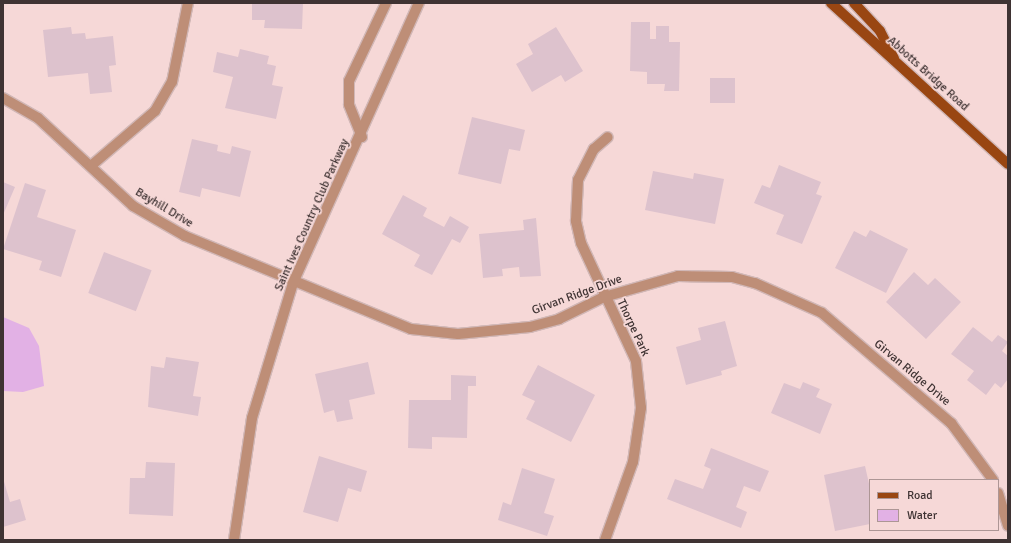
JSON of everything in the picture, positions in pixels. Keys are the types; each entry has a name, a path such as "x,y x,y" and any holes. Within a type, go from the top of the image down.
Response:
{"main road":[{"name":"Abbotts Bridge Road","path":"831,3 1008,164"},
{"path":"854,3 880,31 897,64"}],"street":[{"path":"92,165 155,111 172,82 188,3"},
{"path":"362,137 348,104 349,81 386,3"},
{"name":"Saint Ives Country Club Parkway","path":"234,540 252,418 293,283 362,137 419,3"},
{"name":"Bayhill Drive","path":"3,98 38,118 92,165 133,206 185,236 293,283"},
{"name":"Thorpe Park","path":"605,540 633,462 641,408 636,360 604,296 581,243 575,199 583,165 608,137"},
{"name":"Girvan Ridge Drive","path":"293,283 411,329 458,334 530,327 559,319 604,296 678,276 705,276 755,282 801,301 822,313 951,423 991,479"},
{"path":"999,496 1008,526"}],"water":[{"path":"3,317 29,328 39,346 44,386 23,392 3,391"}],"building":[{"path":"252,3 303,3 302,29 264,28 265,20 252,20"},
{"path":"631,22 650,22 650,39 656,39 656,26 669,26 669,42 680,42 679,91 664,91 665,84 647,84 647,72 630,71"},
{"path":"71,27 72,34 85,33 86,39 113,36 116,65 109,66 112,92 90,94 88,73 48,77 43,30"},
{"path":"556,27 583,71 565,82 561,75 532,92 516,64 533,54 528,44"},
{"path":"240,49 269,56 267,64 276,66 272,85 283,87 276,119 225,108 233,77 213,72 217,52 238,57"},
{"path":"710,78 735,78 735,103 710,103"},
{"path":"472,117 525,130 520,151 509,149 501,184 458,174"},
{"path":"192,139 218,145 217,151 230,154 232,146 251,151 240,197 202,188 200,197 179,192"},
{"path":"779,165 821,182 816,194 822,196 802,244 776,234 784,215 754,203 762,185 770,188"},
{"path":"653,171 693,179 694,173 724,179 715,224 645,210"},
{"path":"3,182 15,187 3,215"},
{"path":"25,183 46,190 37,217 76,230 61,277 39,270 42,261 3,249"},
{"path":"403,195 427,208 423,216 444,227 450,216 469,227 460,243 452,239 432,275 414,266 420,255 382,234"},
{"path":"536,218 541,276 520,277 519,267 502,269 503,276 483,278 479,234 524,230 523,220"},
{"path":"870,230 908,249 886,293 835,268 854,231 866,237"},
{"path":"104,252 152,270 136,311 88,293"},
{"path":"914,272 928,285 935,278 961,302 926,339 886,302"},
{"path":"725,321 737,366 721,371 722,375 686,385 676,347 701,340 698,328"},
{"path":"973,327 992,342 998,335 1008,342 1002,351 1008,356 1008,379 1001,388 995,383 986,395 967,380 974,371 951,354"},
{"path":"166,357 199,362 193,396 201,397 198,416 148,407 151,366 164,368"},
{"path":"368,362 375,394 349,400 353,419 337,422 334,410 324,413 315,374"},
{"path":"538,365 595,395 571,442 526,419 535,401 522,395"},
{"path":"451,375 476,376 476,386 468,386 467,438 432,437 432,449 408,448 409,400 451,400"},
{"path":"803,382 820,389 816,397 832,404 820,434 771,413 784,383 800,389"},
{"path":"711,448 769,471 760,492 744,486 736,507 747,512 741,528 667,499 675,479 703,489 711,469 704,466"},
{"path":"319,456 367,471 361,492 348,488 338,522 303,512"},
{"path":"146,462 175,463 173,516 129,514 130,478 145,478"},
{"path":"865,466 869,484 869,524 835,531 824,475"},
{"path":"522,468 555,479 544,513 554,516 547,536 498,520 503,502 511,505"},
{"path":"3,478 10,502 20,499 26,520 3,527"}]}
